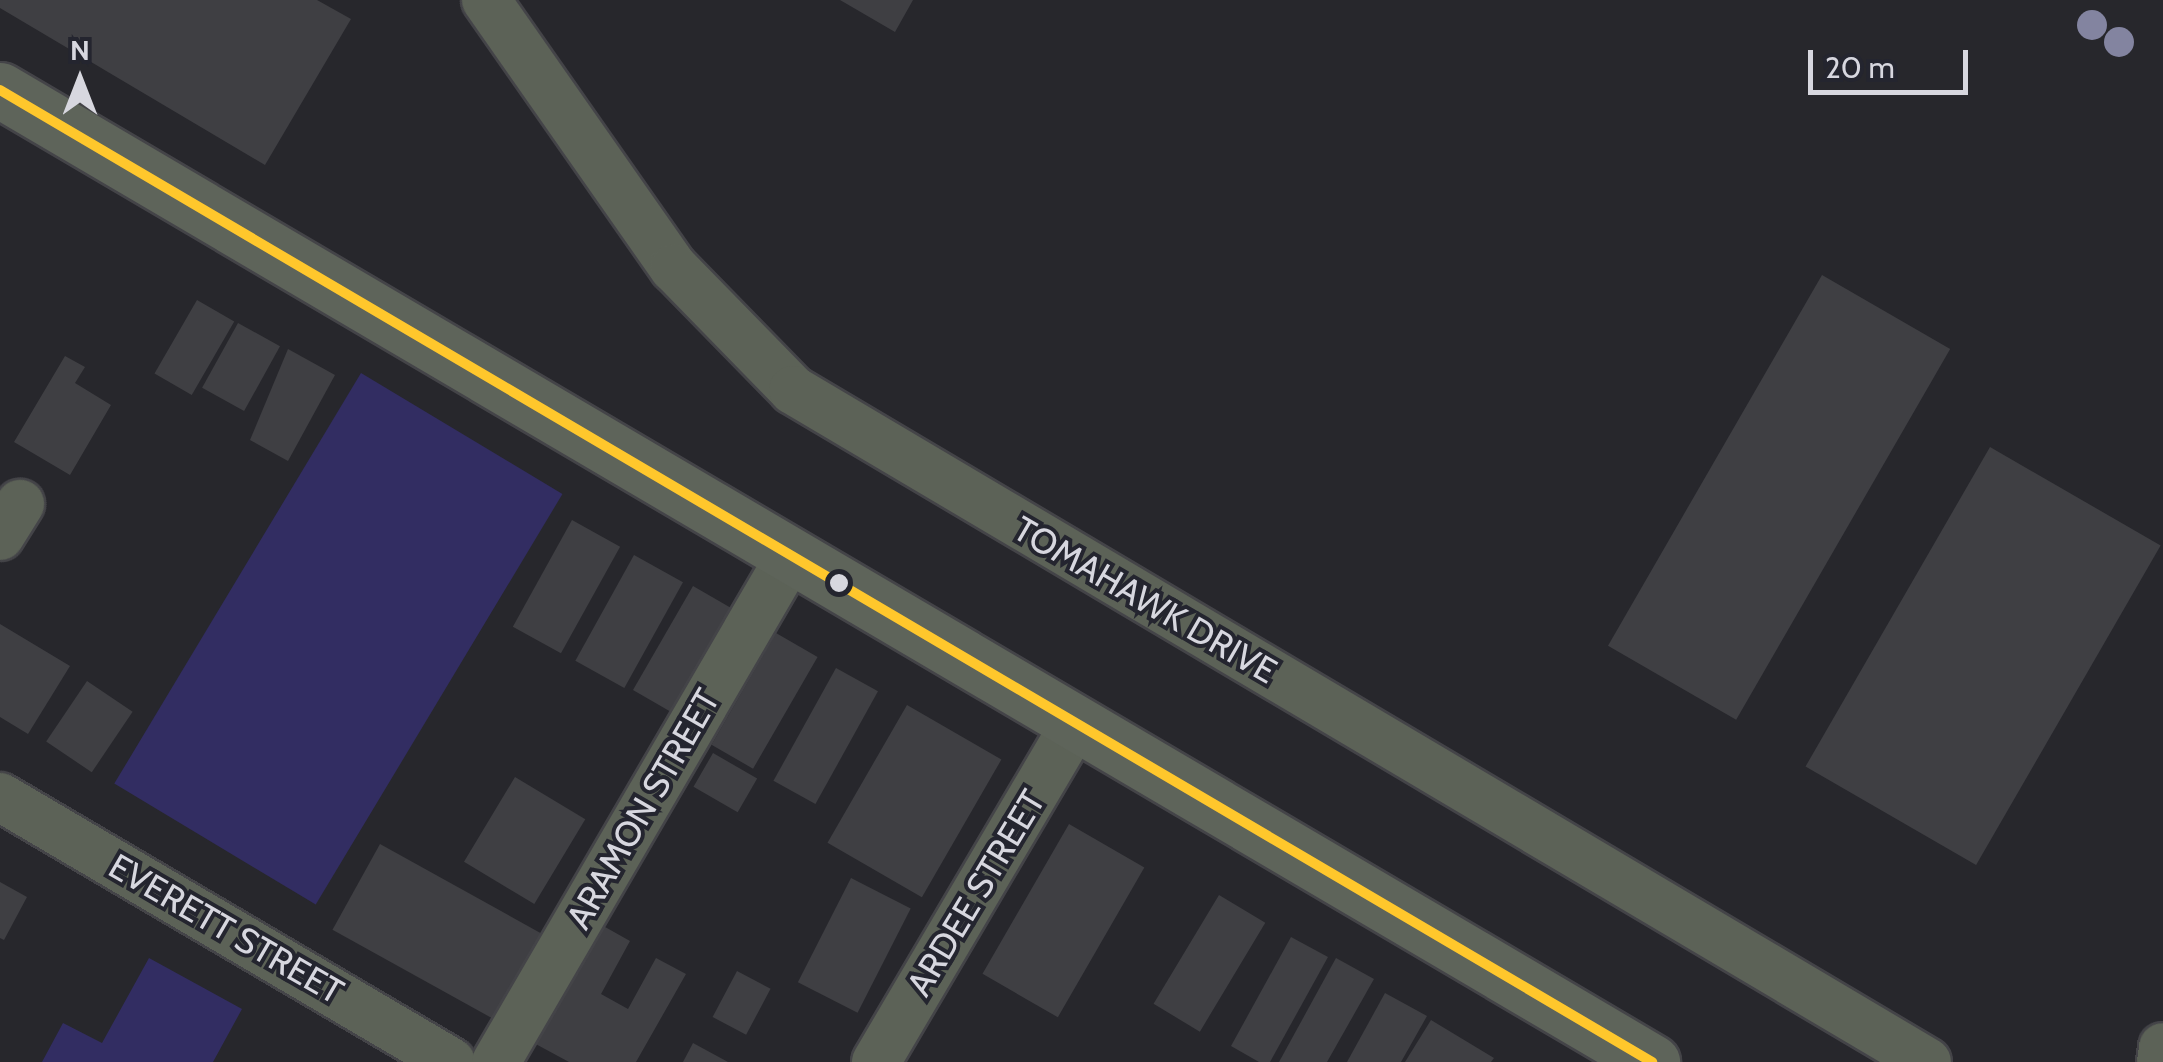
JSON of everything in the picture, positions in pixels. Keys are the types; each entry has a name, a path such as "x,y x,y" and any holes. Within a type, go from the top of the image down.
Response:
{"main road":[{"path":"0,90 1652,1062"}],"street":[{"name":"TOMAHAWK DRIVE","path":"486,0 674,268 794,390 1928,1062"},
{"name":"ARAMON STREET","path":"496,1062 791,556"},
{"name":"ARDEE STREET","path":"876,1062 1076,723"},
{"name":"EVERETT STREET","path":"0,797 451,1062"},
{"path":"2161,1062 2163,1047"}],"shaded area":[{"path":"361,373 562,494 316,905 114,784"},
{"path":"149,958 242,1009 213,1062 42,1062 63,1023 102,1043"}],"building":[{"path":"0,0 317,0 351,19 265,165 0,8"},
{"path":"840,0 913,0 895,32"},
{"path":"1822,275 1950,349 1736,720 1608,646"},
{"path":"197,300 234,322 192,395 154,374"},
{"path":"238,323 280,346 244,411 202,388"},
{"path":"288,349 335,375 288,461 250,440"},
{"path":"65,356 85,367 75,383 111,405 70,475 14,442"},
{"path":"1990,447 2161,546 1976,865 1806,767"},
{"path":"572,520 620,547 561,653 513,627"},
{"path":"634,555 683,582 624,688 575,661"},
{"path":"693,586 730,608 670,711 633,690"},
{"path":"0,624 70,666 28,734 0,717"},
{"path":"776,633 818,657 753,769 712,745"},
{"path":"836,668 878,691 815,804 773,781"},
{"path":"87,681 133,712 92,772 46,742"},
{"path":"907,705 1001,760 922,897 828,843"},
{"path":"713,753 757,778 738,812 694,787"},
{"path":"515,777 585,819 534,904 464,862"},
{"path":"1069,824 1144,867 1058,1017 982,974"},
{"path":"380,844 544,935 496,1020 332,930"},
{"path":"851,878 911,908 858,1013 798,982"},
{"path":"0,882 27,897 4,940 0,938"},
{"path":"1219,895 1265,923 1200,1032 1154,1004"},
{"path":"598,923 630,941 601,994 628,1009 656,958 686,974 636,1062 569,1062 532,1042"},
{"path":"1291,937 1328,957 1270,1062 1259,1062 1231,1046"},
{"path":"1336,958 1374,979 1327,1062 1279,1062"},
{"path":"737,971 771,989 746,1035 713,1017"},
{"path":"1385,993 1427,1016 1401,1062 1347,1062"},
{"path":"1431,1020 1494,1058 1491,1062 1405,1062"},
{"path":"693,1043 728,1062 683,1062"}],"transit line":[{"path":"0,90 1652,1062"}]}
